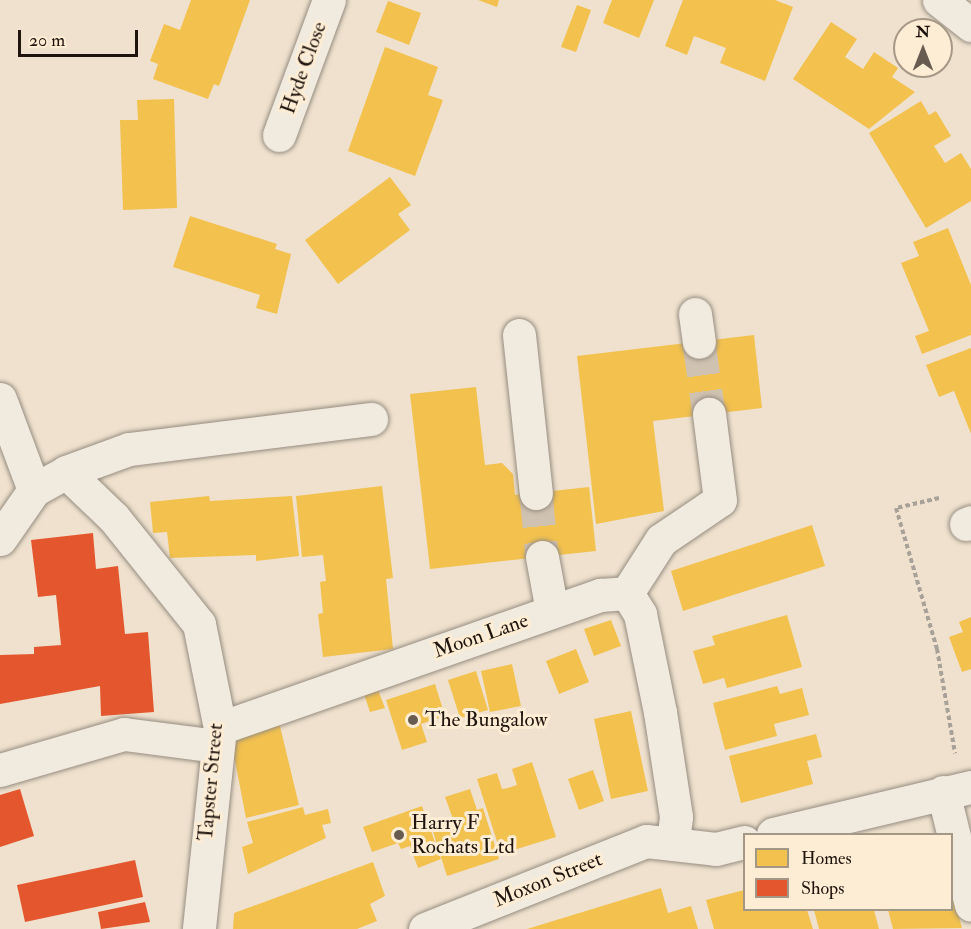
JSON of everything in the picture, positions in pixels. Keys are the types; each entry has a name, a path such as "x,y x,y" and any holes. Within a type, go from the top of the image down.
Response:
{"street":[{"name":"Hyde Close","path":"279,135 329,0"},
{"path":"939,0 971,26"},
{"path":"519,335 536,493"},
{"path":"0,399 19,472 0,539"},
{"path":"673,841 676,817 660,712 640,614 627,593 661,540 720,500 709,414"},
{"path":"19,472 66,471 129,449 370,419"},
{"name":"Tapster Street","path":"66,471 114,518 199,624 218,737 199,929"},
{"path":"542,557 552,611"},
{"name":"Moon Lane","path":"218,737 552,611 600,595 627,593"},
{"path":"0,770 124,734 218,737"},
{"path":"777,833 959,789 971,905"},
{"name":"Moxon Street","path":"425,929 646,841 673,841 716,849 743,842"}],"path":[{"path":"950,495 896,508 937,649 959,789"}],"building: Homes":[{"path":"191,0 250,0 219,86 214,84 208,99 153,79 158,64 150,61 164,24 180,30"},
{"path":"478,0 499,0 497,7"},
{"path":"612,0 654,0 639,38 603,23"},
{"path":"683,0 775,0 793,7 765,81 720,63 726,48 694,36 687,55 665,46"},
{"path":"388,1 421,13 409,45 376,32"},
{"path":"577,5 591,10 576,52 561,47"},
{"path":"831,22 857,39 845,57 863,69 874,52 893,65 893,78 915,92 869,129 793,79"},
{"path":"385,47 438,67 428,95 443,100 415,176 348,151"},
{"path":"174,99 177,208 123,210 120,120 138,120 137,100"},
{"path":"921,101 929,115 936,111 951,136 934,146 945,163 961,153 971,169 971,201 926,228 869,133"},
{"path":"390,177 411,205 398,214 410,230 338,284 305,240"},
{"path":"190,216 277,244 275,249 291,254 277,314 256,308 260,295 173,267"},
{"path":"948,228 971,285 971,335 922,354 915,336 929,331 901,263 919,256 913,242"},
{"path":"754,335 762,408 653,421 664,511 596,524 577,356"},
{"path":"971,348 971,434 954,391 939,397 926,365"},
{"path":"476,387 485,465 502,463 513,474 515,495 589,487 596,551 430,569 410,394"},
{"path":"382,486 393,578 386,579 393,649 323,657 318,614 323,613 320,582 326,581 323,555 302,557 296,496"},
{"path":"209,496 210,501 292,496 299,556 256,561 256,555 170,558 167,532 153,533 150,502"},
{"path":"812,525 825,566 683,611 671,571"},
{"path":"787,615 802,667 727,688 724,678 703,684 693,651 715,645 712,636"},
{"path":"971,617 971,669 962,672 949,637 963,632 959,622"},
{"path":"611,620 621,646 594,656 584,629"},
{"path":"576,649 589,682 559,694 546,661"},
{"path":"512,664 521,706 490,712 481,671"},
{"path":"476,671 488,710 460,718 448,680"},
{"name":"The Bungalow","path":"435,684 445,716 421,724 427,742 402,750 386,700"},
{"path":"777,686 780,694 802,688 809,715 774,724 777,736 725,750 713,703"},
{"path":"378,690 385,708 370,712 364,694"},
{"path":"631,711 648,791 611,799 594,719"},
{"path":"278,718 299,805 246,818 231,740"},
{"path":"816,734 822,757 807,761 813,784 741,803 729,756"},
{"path":"532,762 556,837 501,854 477,779 497,773 502,789 508,788 517,785 512,769"},
{"path":"593,770 604,801 579,810 568,779"},
{"path":"470,789 477,810 483,808 499,859 447,876 431,825 453,819 445,797"},
{"name":"Harry F Rochats Ltd","path":"422,806 441,859 418,868 410,846 401,849 398,843 372,852 363,827"},
{"path":"303,807 305,815 328,809 331,823 322,825 326,838 248,874 242,847 253,843 247,822"},
{"path":"373,862 385,896 370,904 377,921 357,929 233,929 234,913"},
{"path":"661,888 668,913 691,906 698,929 527,929"},
{"path":"743,890 743,911 807,911 813,929 714,929 706,900"},
{"path":"953,894 962,928 893,929 888,911 953,911"},
{"path":"814,911 874,911 879,929 819,929"}],"building: Shops":[{"path":"93,533 96,569 118,566 125,634 148,632 154,712 101,716 100,686 0,704 0,655 34,654 34,647 61,645 56,595 38,597 31,540"},
{"path":"20,789 34,836 0,847 0,795"},
{"path":"135,860 143,897 25,922 17,885"},
{"path":"145,902 150,922 101,929 98,912"}],"tunnel":[{"path":"699,342 709,414"},
{"path":"536,493 542,557"}],"place":[{"name":"The Bungalow","path":"413,720"},
{"name":"Harry F Rochats Ltd","path":"399,835"}]}
